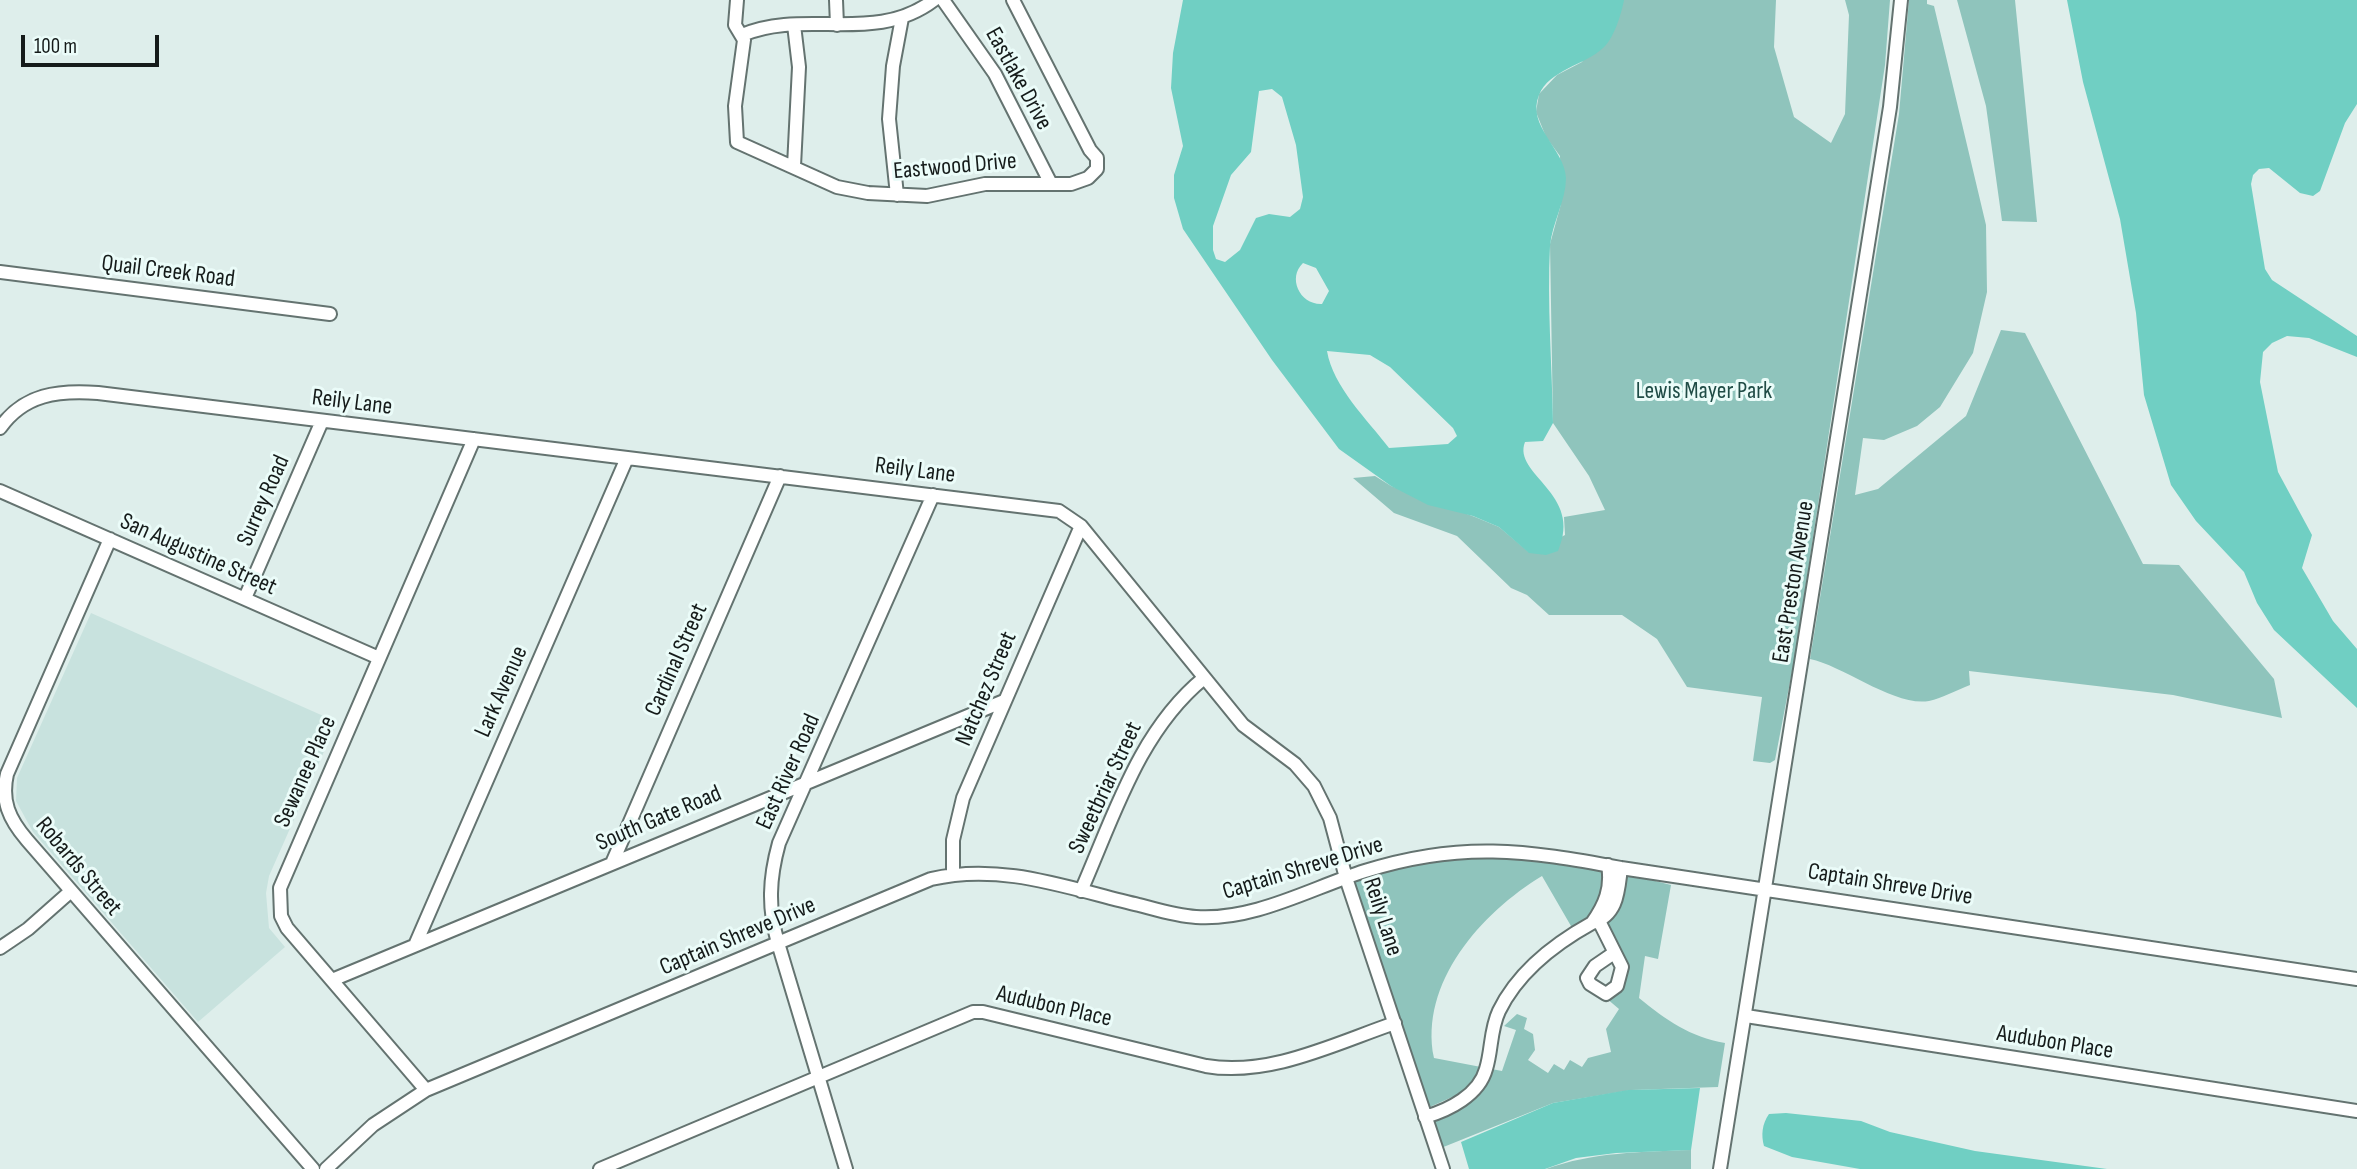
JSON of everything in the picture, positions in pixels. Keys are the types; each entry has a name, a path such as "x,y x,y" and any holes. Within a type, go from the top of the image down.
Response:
{"street":[{"name":"Eastwood Drive","path":"737,0 734,25 744,40 735,106 737,142 746,148 760,150 837,187 927,196 985,184 1080,182 1094,173 1098,161 1013,0"},
{"path":"836,0 837,25"},
{"path":"741,35 769,27 794,25 879,25 902,18 934,0"},
{"name":"Eastlake Drive","path":"943,0 995,74 1050,183"},
{"name":"East Preston Avenue","path":"1720,1169 1890,107 1901,0"},
{"path":"897,195 889,119 892,66 902,18"},
{"path":"794,25 799,67 794,166"},
{"name":"Quail Creek Road","path":"0,272 330,314"},
{"name":"Reily Lane","path":"0,428 32,399 68,392 1046,507 1059,511 1081,526 1243,725 1295,764 1314,786 1330,818 1346,878 1443,1169"},
{"name":"Surrey Road","path":"244,598 322,421"},
{"name":"Sewanee Place","path":"426,1090 281,916 280,888 474,439"},
{"name":"Lark Avenue","path":"416,943 627,458"},
{"name":"Cardinal Street","path":"613,861 780,476"},
{"name":"San Augustine Street","path":"0,491 380,658"},
{"name":"East River Road","path":"846,1169 778,943 770,909 773,865 933,495"},
{"name":"Natchez Street","path":"953,874 953,840 957,816 1081,526"},
{"name":"Robards Street","path":"110,539 4,787 5,801 12,820 71,891 313,1169"},
{"name":"Sweetbriar Street","path":"1081,891 1149,739 1180,699 1204,678"},
{"name":"South Gate Road","path":"332,979 809,779 1004,701"},
{"name":"Captain Shreve Drive","path":"326,1169 373,1125 426,1090 931,879 953,874 1000,873 1173,914 1216,918 1254,909 1346,878 1437,854 1479,851 1549,853 1615,867 1766,887 2357,979"},
{"path":"1424,1114 1451,1107 1478,1087 1486,1069 1490,1037 1499,1011 1525,972 1564,938 1595,922 1603,908 1615,867"},
{"path":"0,948 28,929 71,891"},
{"path":"1595,922 1614,953"},
{"name":"Audubon Place","path":"600,1169 978,1012 1206,1066 1238,1069 1287,1059 1395,1023"},
{"name":"Audubon Place","path":"1746,1016 2357,1111"}],"shaded area":[{"path":"1183,0 1624,0 1607,44 1544,86 1536,106 1542,127 1560,157 1566,178 1550,246 1549,312 1553,423 1543,441 1525,442 1524,454 1528,465 1556,500 1562,514 1564,531 1558,551 1546,555 1529,553 1499,527 1473,516 1428,505 1391,486 1339,449 1272,360 1183,229 1174,198 1174,175 1183,146 1171,88 1173,53","holes":["1272,89 1282,97 1296,145 1303,197 1300,209 1290,217 1269,214 1256,218 1240,250 1225,262 1216,259 1213,250 1213,226 1231,175 1251,152 1259,91","1303,263 1316,268 1329,291 1322,304 1308,300 1298,290 1298,269","1327,351 1370,355 1390,367 1453,428 1457,436 1448,444 1389,448 1343,390 1330,364"]},
{"path":"2067,0 2357,0 2357,104 2345,123 2320,191 2313,196 2300,193 2269,168 2259,169 2253,175 2251,184 2265,269 2272,280 2357,336 2357,357 2309,338 2287,336 2272,343 2263,352 2260,382 2278,472 2312,535 2302,568 2333,621 2357,649 2357,708 2274,630 2257,603 2244,572 2196,521 2171,485 2144,395 2136,313 2120,219 2083,82"},
{"path":"91,613 337,722 269,876 266,893 269,928 285,947 198,1022 33,832 16,801 17,778"},
{"path":"1700,1088 1691,1150 1616,1153 1576,1158 1545,1169 1469,1169 1461,1142 1553,1103 1628,1090"},
{"path":"1786,1113 1861,1121 1890,1132 1975,1151 2107,1169 1860,1169 1792,1157 1764,1146 1763,1130 1769,1114"}],"green space":[{"name":"Lewis Mayer Park","path":"1619,0 1776,0 1774,47 1794,117 1831,143 1845,114 1849,15 1845,0 1890,0 1885,65 1795,656 1775,760 1770,763 1753,761 1762,697 1687,687 1657,639 1622,615 1549,615 1527,595 1511,588 1457,536 1394,513 1353,478 1375,476 1391,486 1499,527 1530,553 1565,535 1564,517 1605,510 1589,476 1553,423 1550,244 1561,204 1560,156 1546,137 1536,112 1539,94 1557,75 1582,62"},
{"path":"1909,0 1927,0 1927,4 1934,6 1986,225 1987,292 1973,353 1940,407 1917,426 1884,440 1863,438 1855,495 1878,489 1966,416 2001,330 2025,333 2143,564 2179,565 2274,679 2282,718 2173,695 1969,671 1970,685 1934,700 1916,701 1885,692 1838,669 1810,659 1899,114"},
{"path":"1957,0 2015,0 2037,222 2002,221 1986,106"},
{"path":"1437,854 1576,858 1607,873 1603,908 1580,930 1571,926 1542,876 1497,909 1477,930 1445,977 1436,1003 1432,1030 1434,1058 1502,1071 1516,1030 1504,1026 1517,1014 1527,1018 1524,1029 1533,1034 1535,1050 1528,1060 1548,1073 1554,1064 1564,1070 1570,1060 1582,1067 1588,1058 1611,1052 1606,1029 1619,1009 1606,998 1622,976 1599,921 1620,876 1628,874 1671,885 1658,959 1645,956 1639,998 1679,1027 1701,1037 1725,1043 1718,1087 1632,1090 1553,1103 1436,1150 1425,1117 1465,1095 1459,1094 1423,1110 1346,878"},
{"path":"1691,1150 1691,1169 1546,1169 1599,1156"}]}
